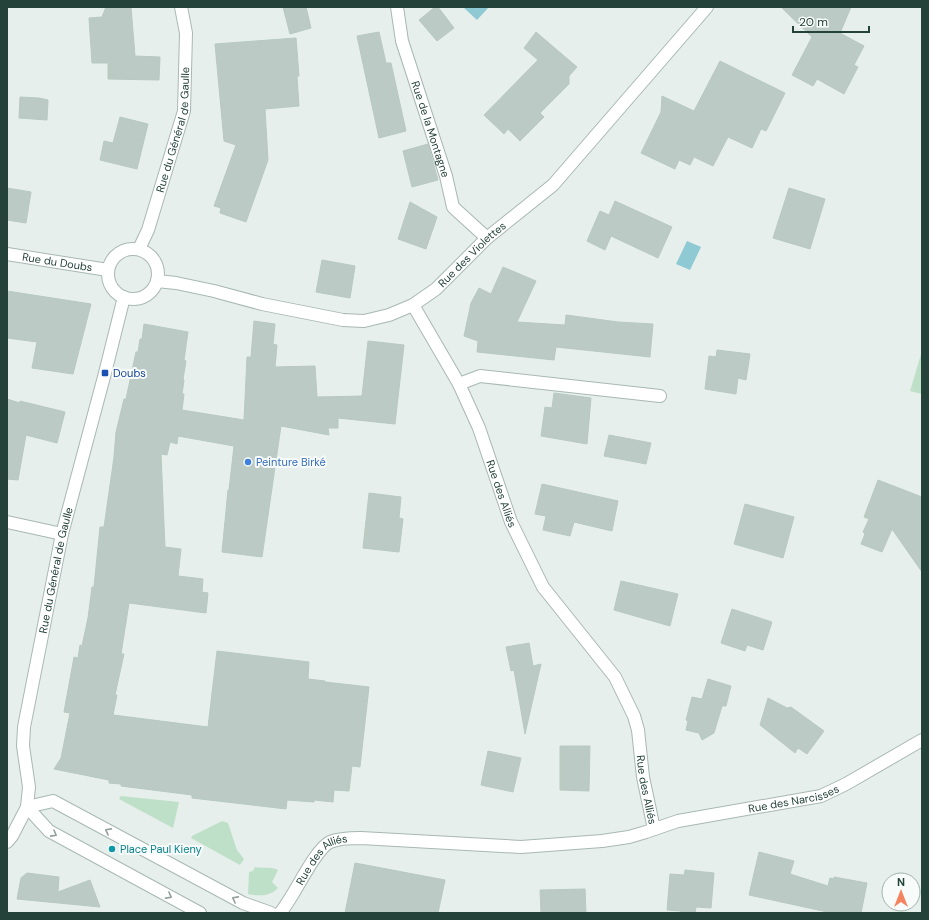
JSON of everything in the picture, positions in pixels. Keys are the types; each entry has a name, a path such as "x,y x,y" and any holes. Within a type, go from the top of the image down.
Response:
{"street":[{"name":"Rue du Général de Gaulle","path":"139,250 148,230 184,111 186,33 182,7"},
{"name":"Rue de la Montagne","path":"398,7 402,42 446,176 452,207 487,238"},
{"name":"Rue des Violettes","path":"157,281 176,283 214,291 262,304 343,320 364,321 389,315 413,305 436,289 487,238 553,185 707,7"},
{"path":"125,250 139,250 152,258 156,265 157,281 147,294 140,298 124,297 116,293 111,287 108,279 108,270 113,258 119,253 125,250"},
{"name":"Rue du Doubs","path":"7,254 108,270"},
{"name":"Rue du Général de Gaulle","path":"7,842 12,836 27,807 29,787 23,746 24,727 62,534 106,373 124,297"},
{"name":"Rue des Alliés","path":"280,913 288,904 318,853 330,842 342,839 361,838 521,847 602,841 654,829 643,777 638,730 634,716 615,677 542,587 511,522 479,428 459,384 413,305"},
{"path":"459,384 480,376 660,396"},
{"path":"7,522 62,534"},
{"name":"Rue des Narcisses","path":"654,829 678,820 821,796 846,784 922,740"},
{"path":"200,913 49,831 27,807 53,801 243,903 272,913"}],"green space":[{"path":"922,351 922,394 910,391"},
{"path":"121,796 179,802 173,828 119,799"},
{"path":"222,821 228,823 237,850 244,859 240,865 191,838 192,836"},
{"path":"255,867 273,868 278,870 272,882 278,888 275,891 264,895 248,894 249,872 253,871"}],"water":[{"path":"463,7 489,7 477,20"},
{"path":"687,241 701,247 690,270 676,264"}],"building":[{"path":"106,7 131,7 135,56 160,57 159,80 108,79 108,63 92,63 89,18 102,17"},
{"path":"283,7 306,7 311,28 290,34"},
{"path":"435,7 438,7 454,28 437,41 419,20"},
{"path":"781,7 851,7 840,33 864,46 854,65 858,67 844,94 817,79 813,86 792,75 812,37"},
{"path":"379,32 386,63 391,63 406,131 379,138 357,36"},
{"path":"536,32 577,67 569,76 569,84 540,113 544,117 520,141 508,129 504,134 484,115 538,60 524,48"},
{"path":"296,38 299,76 297,76 299,106 265,109 268,160 246,222 220,213 221,208 214,206 236,145 224,141 215,44"},
{"path":"720,61 785,93 766,131 761,129 752,148 728,137 713,166 694,157 690,165 679,160 675,169 641,153 661,112 662,96 694,111"},
{"path":"20,97 48,100 47,120 19,118"},
{"path":"120,117 148,124 137,169 100,160 104,141 113,143"},
{"path":"428,144 438,180 412,187 403,151"},
{"path":"7,188 31,192 26,223 7,220"},
{"path":"789,188 825,199 810,249 773,238"},
{"path":"615,201 672,227 658,258 611,236 605,250 587,241 600,211 609,215"},
{"path":"410,202 437,217 426,249 398,239"},
{"path":"322,260 355,266 350,298 316,292"},
{"path":"503,267 536,281 517,322 565,325 566,315 618,322 653,324 650,357 556,347 554,360 477,352 478,341 464,336 471,303 479,288 491,294"},
{"path":"7,291 91,304 73,374 32,368 37,342 7,338"},
{"path":"254,321 275,324 273,344 277,345 275,367 315,366 317,397 362,396 368,341 404,345 395,424 338,418 338,428 328,428 329,435 281,426 262,557 222,552 234,446 178,436 177,444 170,442 167,455 161,454 165,547 181,549 178,576 203,579 202,592 208,593 206,613 129,603 121,654 124,654 115,695 117,695 113,715 208,727 217,651 309,662 308,679 369,687 360,767 352,766 349,791 334,790 333,802 287,800 286,809 192,798 192,795 121,786 121,784 109,783 109,780 54,769 61,758 70,713 64,712 74,657 78,658 80,645 82,646 88,618 92,587 94,587 100,527 104,527 116,432 124,399 126,399 136,352 138,352 140,339 142,339 144,324 188,332 184,360 186,361 183,379 182,394 184,394 182,410 244,420 247,357 251,357"},
{"path":"717,350 750,354 746,380 738,378 736,394 705,389 709,356 716,357"},
{"path":"554,393 591,398 587,444 541,436 545,407 552,408"},
{"path":"7,399 65,412 57,443 26,435 18,480 7,479"},
{"path":"609,435 651,443 646,464 604,456"},
{"path":"878,480 922,497 922,572 892,529 882,552 861,544 865,534 863,532 869,519 864,517"},
{"path":"542,484 618,501 612,531 574,522 570,536 543,530 546,516 535,514"},
{"path":"369,493 401,497 399,518 403,519 399,552 363,548"},
{"path":"745,504 794,517 783,558 734,544"},
{"path":"621,581 678,594 670,626 614,610"},
{"path":"732,609 772,622 763,650 747,645 745,651 721,643"},
{"path":"529,643 533,666 541,664 525,734 514,670 511,671 506,647"},
{"path":"708,679 731,686 726,706 722,706 714,733 702,740 699,733 686,730 688,721 686,720 692,697 702,699"},
{"path":"768,698 787,708 791,707 824,731 807,754 798,748 795,753 760,725"},
{"path":"560,746 590,746 589,791 560,790"},
{"path":"488,751 521,758 513,792 481,785"},
{"path":"759,852 794,861 790,874 828,886 830,878 834,879 834,877 867,883 861,913 832,913 749,895"},
{"path":"355,863 445,880 438,913 345,913"},
{"path":"685,870 714,873 711,908 696,907 695,913 682,913 680,911 667,910 670,874 684,875"},
{"path":"27,873 59,877 58,892 90,880 100,907 17,899 21,878"},
{"path":"585,889 586,913 541,913 540,890"}],"place":[{"name":"Doubs","path":"105,373"},
{"name":"Peinture Birké","path":"248,462"},
{"name":"Place Paul Kieny","path":"112,849"}]}
